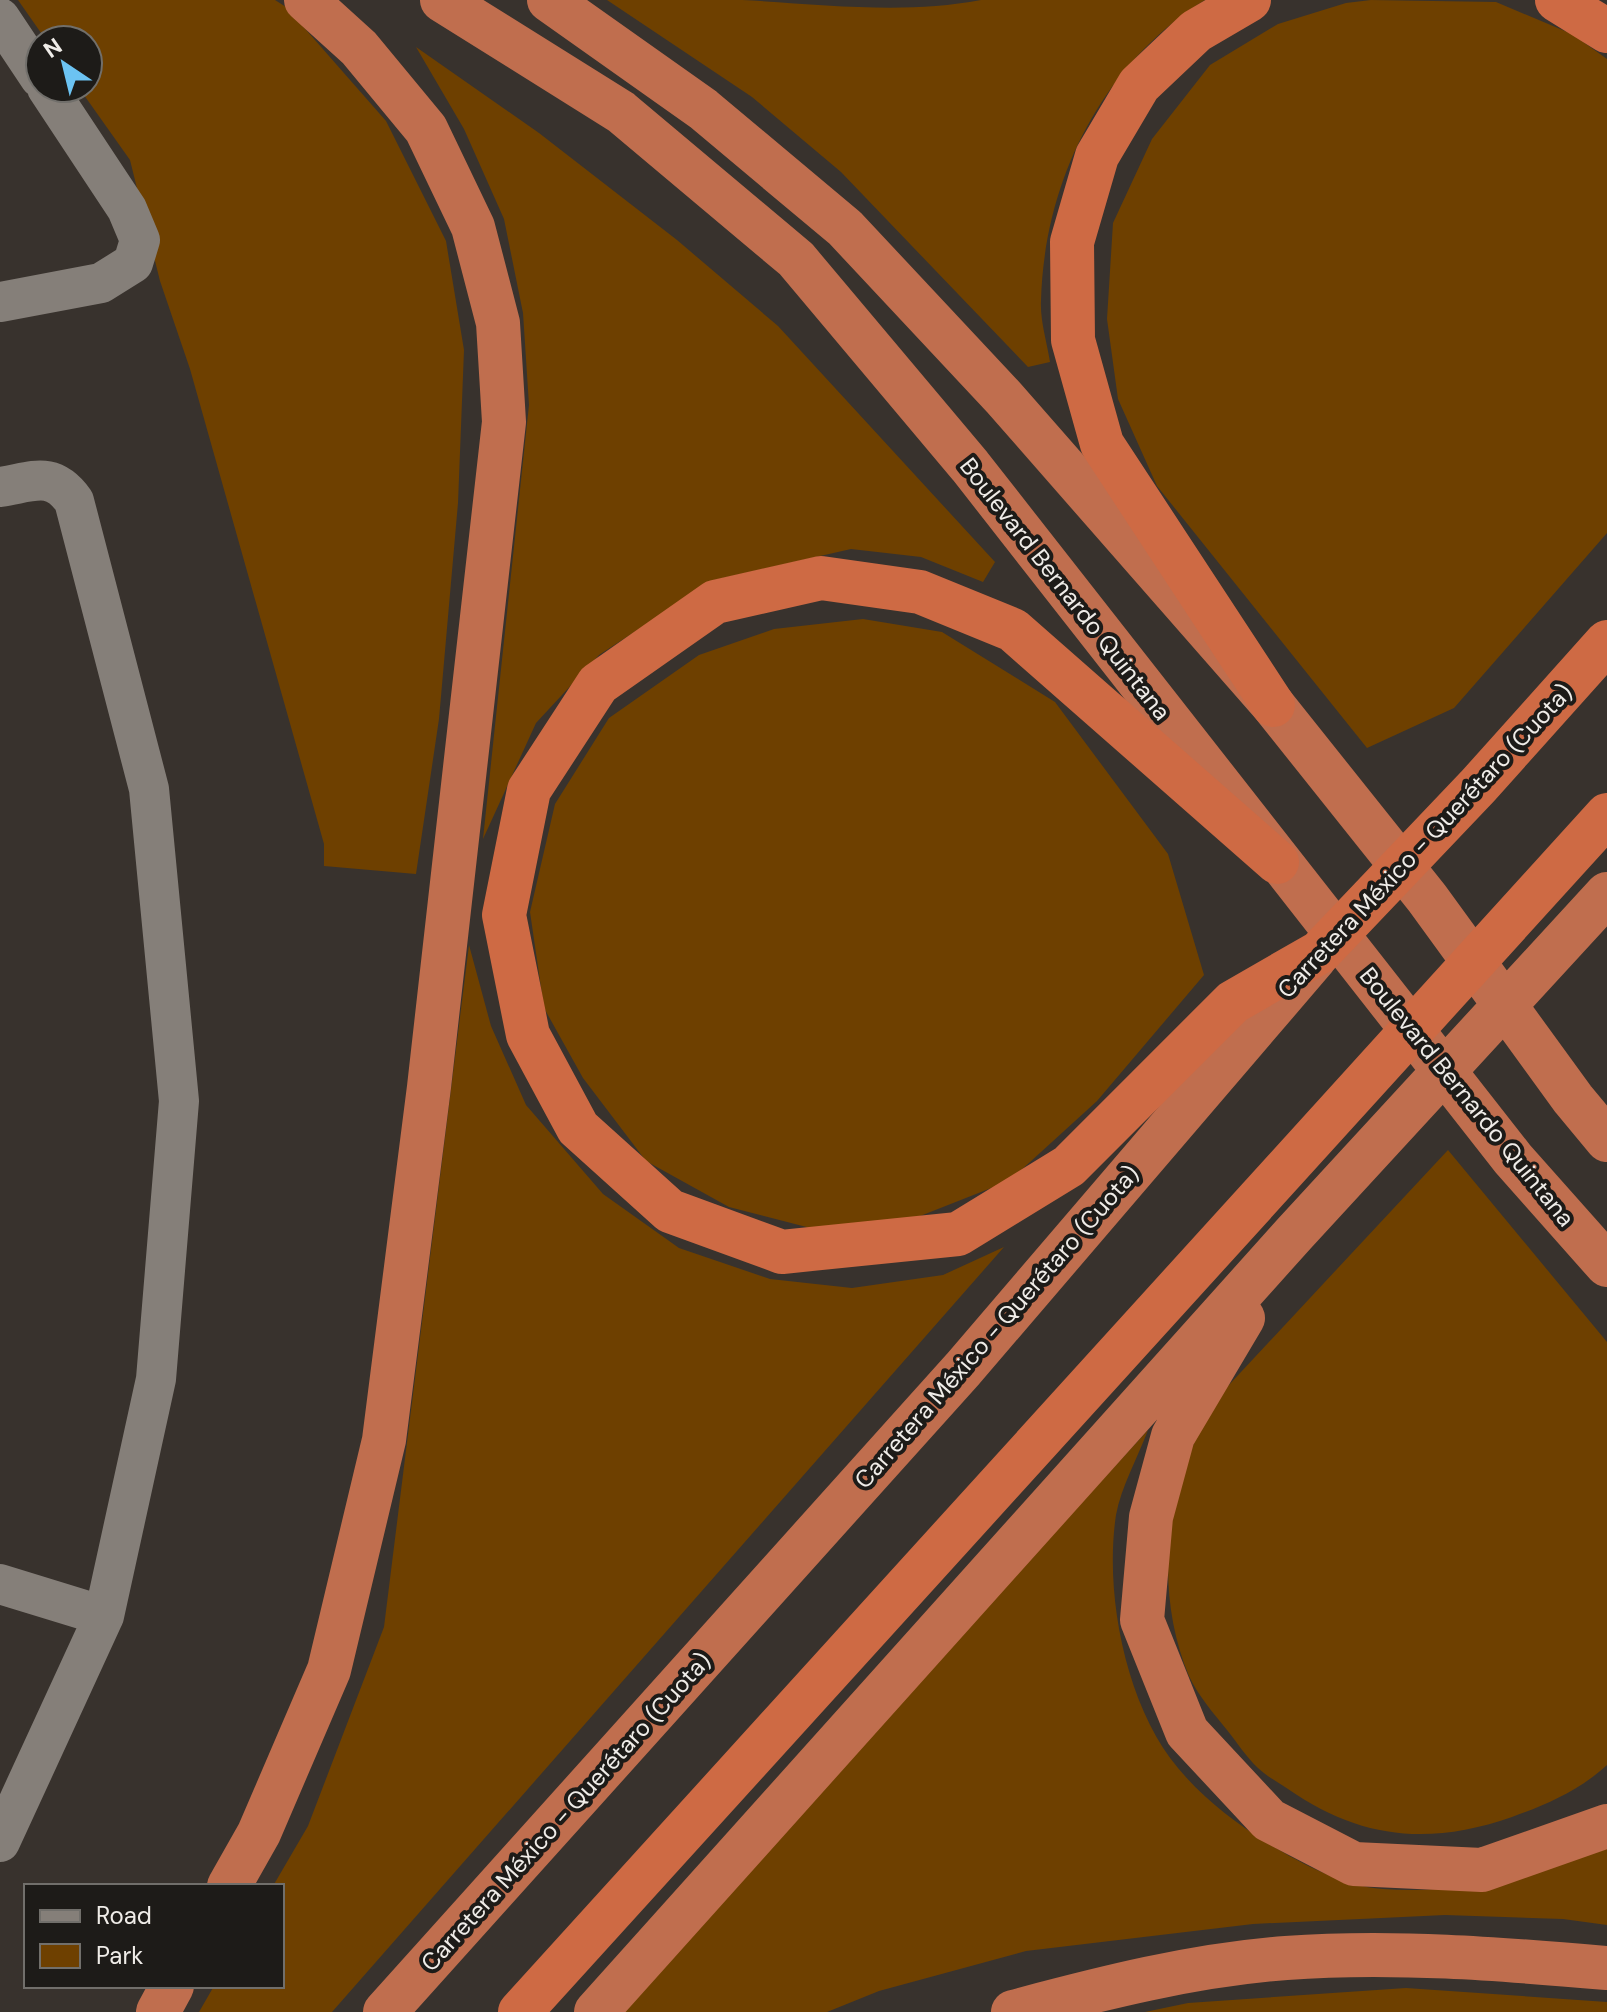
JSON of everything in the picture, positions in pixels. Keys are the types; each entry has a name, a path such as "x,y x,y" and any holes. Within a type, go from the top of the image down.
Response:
{"highway":[{"path":"230,1884 259,1833 329,1670 384,1440 427,1102 504,422 498,323 473,227 426,129 359,48 306,0"},
{"name":"Boulevard Bernardo Quintana","path":"442,0 621,112 796,259 970,466 1277,862 1513,1159 1607,1265"},
{"path":"549,0 703,109 845,228 1004,398 1273,705 1427,898 1590,1111 1607,1140"},
{"path":"1249,0 1196,31 1139,85 1097,156 1072,242 1073,340 1102,444 1273,705"},
{"path":"1557,0 1607,31"},
{"path":"1277,862 1013,630 920,592 821,578 715,602 598,684 529,790 504,915 528,1035 578,1128 670,1211 782,1252 958,1234 1069,1166 1233,1002 1320,952"},
{"name":"Carretera México - Querétaro (Cuota)","path":"385,2012 963,1369 1320,952 1478,786 1605,641"},
{"path":"520,2012 1607,815"},
{"path":"596,2012 1294,1234 1600,900"},
{"path":"1513,1159 1607,1296"},
{"path":"1294,1234 1173,1436 1151,1517 1142,1620 1187,1732 1269,1820 1354,1864 1482,1870 1607,1826"},
{"path":"1013,2012 1135,1980 1286,1958 1413,1956 1607,1968"},
{"path":"158,2012 171,1988"}],"street":[{"path":"0,18 24,54"},
{"path":"0,302 101,283 133,263 140,240 127,209 58,104"},
{"path":"0,487 46,479 63,486 74,501 149,789 179,1101 156,1379 104,1616 0,1842"},
{"path":"0,1584 104,1616"}],"green space":[{"path":"18,0 275,0 286,7 386,121 446,241 464,350 458,503 439,719 416,874 324,866 324,844 190,369 160,281 130,160 90,104 104,104 104,24 35,24"},
{"path":"607,0 742,0 892,8 981,0 1205,0 1169,26 1136,57 1109,92 1086,130 1067,170 1053,212 1045,256 1041,309 1050,362 1028,367 841,172 752,97"},
{"path":"1371,0 1496,2 1572,34 1607,59 1607,533 1454,708 1367,748 1157,486 1118,399 1107,319 1113,223 1152,139 1210,65 1278,24 1346,3"},
{"path":"416,47 539,133 677,240 778,326 995,562 983,582 921,557 851,549 714,580 599,655 536,723 483,839 529,405 523,313 504,219 464,129"},
{"path":"863,619 942,632 1055,702 1168,854 1204,975 1097,1101 1009,1181 910,1220 822,1231 729,1207 646,1161 583,1078 544,1008 530,912 555,804 609,718 699,655 774,629"},
{"path":"469,945 491,1026 526,1105 603,1194 679,1248 770,1279 852,1288 943,1275 1004,1247 332,2012 199,2012 213,1988 284,1988 284,1884 274,1884 308,1826 384,1627"},
{"path":"1448,1150 1607,1342 1607,1765 1562,1796 1512,1817 1452,1832 1396,1833 1342,1819 1315,1806 1261,1771 1250,1759 1206,1704 1189,1676 1177,1640 1170,1603 1168,1564 1178,1488 1190,1452 1227,1387"},
{"path":"1148,1430 1118,1504 1113,1579 1123,1648 1132,1682 1160,1743 1187,1779 1230,1817 1279,1850 1322,1872 1368,1887 1412,1890 1470,1885 1553,1865 1607,1845 1607,1925 1563,1919 1445,1915 1253,1924 1026,1951 879,1991 827,2012 614,2012"},
{"path":"1406,1988 1607,2002 1607,2012 1145,2012 1188,2003"}]}
